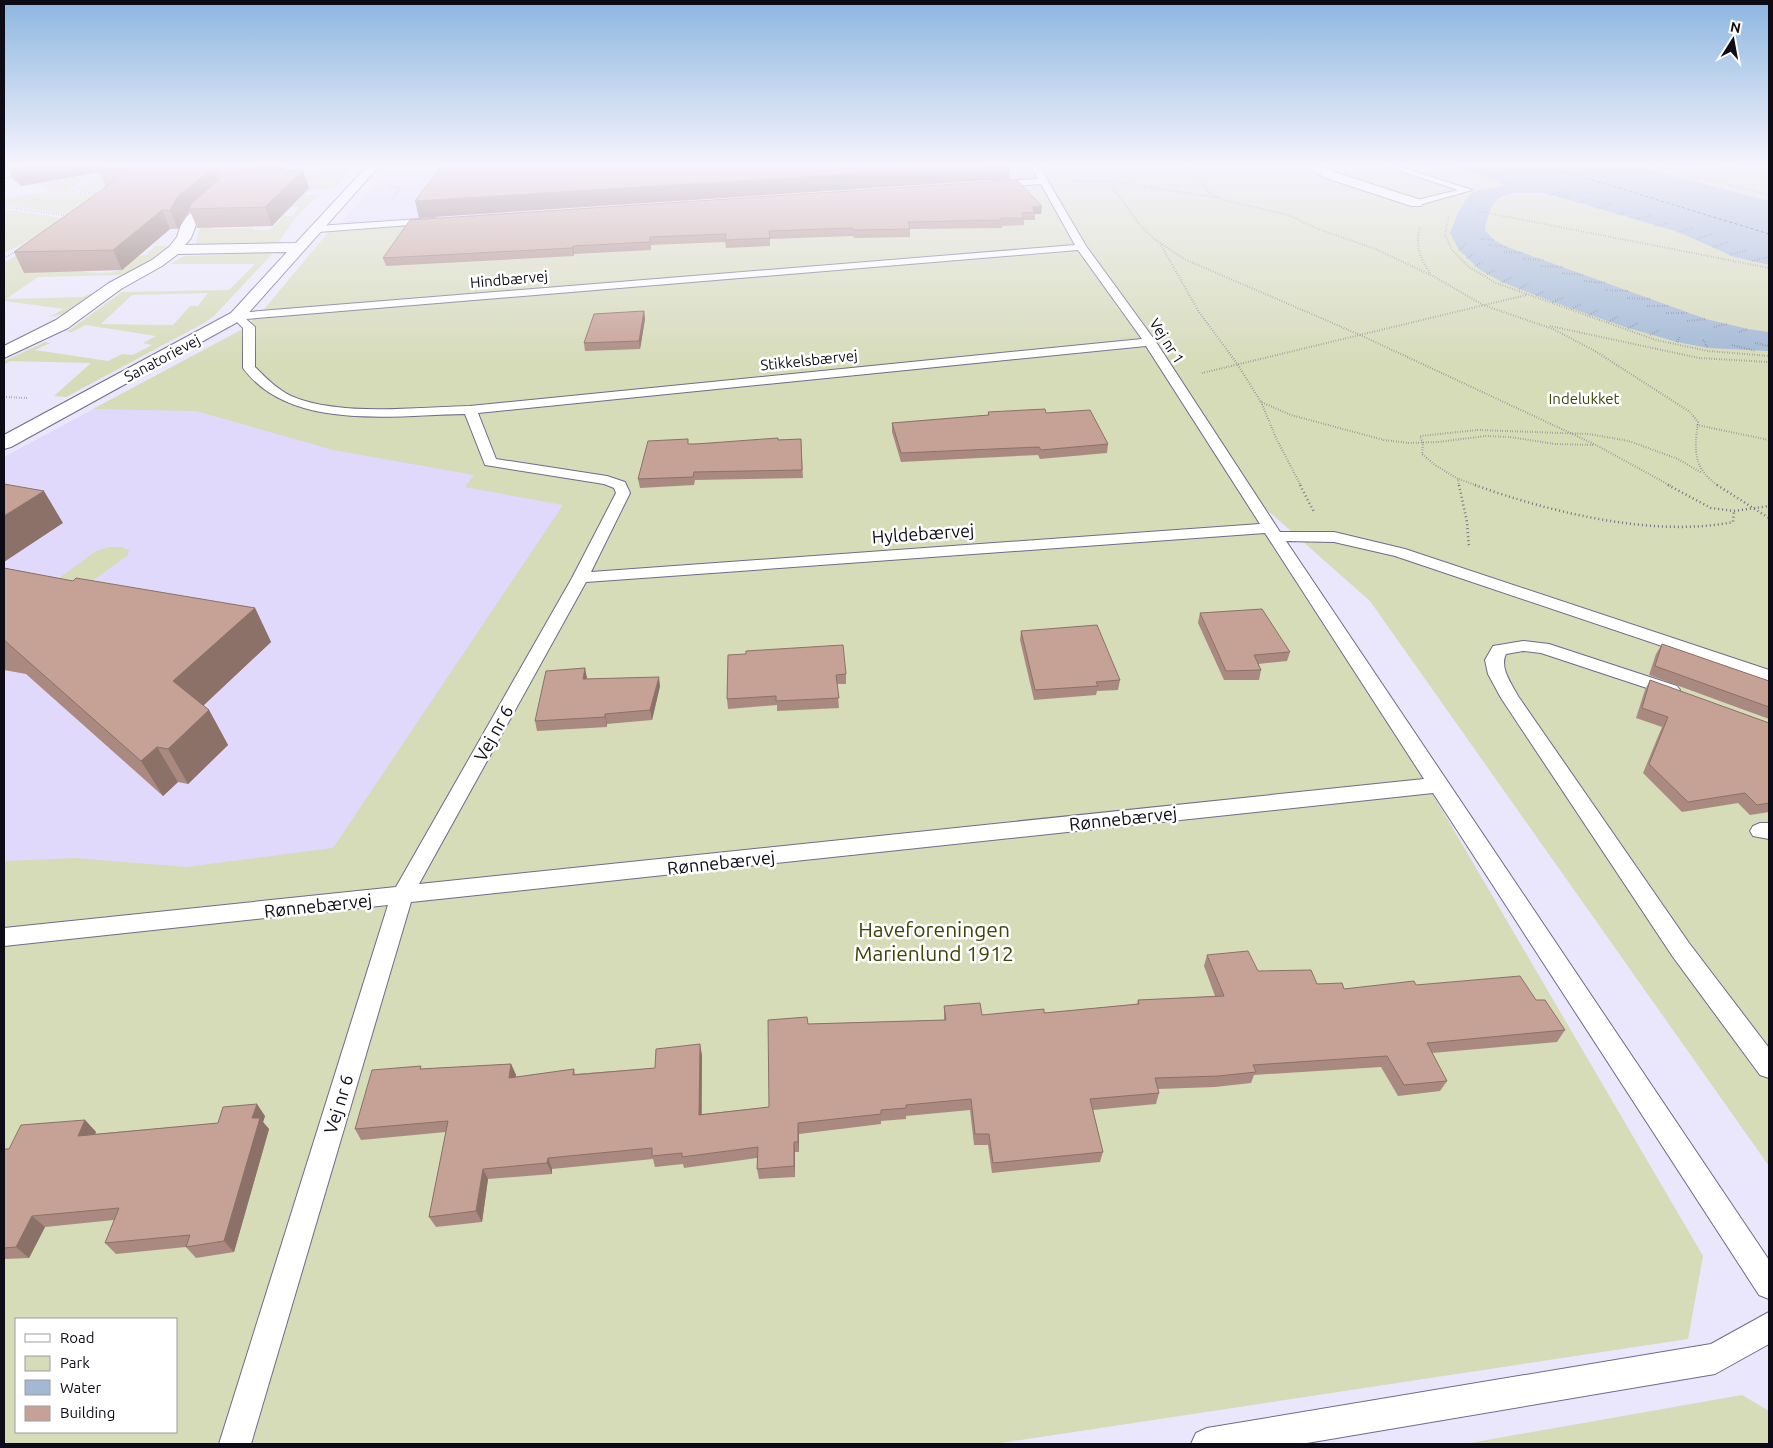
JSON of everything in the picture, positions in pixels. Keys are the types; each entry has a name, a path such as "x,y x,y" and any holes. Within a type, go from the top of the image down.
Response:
{"street":[{"path":"4,353 62,324 115,286 136,276 174,250 184,238 184,232"},
{"name":"Sanatorievej","path":"4,443 237,316 316,232"},
{"path":"174,250 301,247"}],"lane":[{"name":"Vej nr 1","path":"1072,232 1081,247 1150,342 1438,785 1769,1285"},
{"name":"Hindbærvej","path":"237,316 1081,247"},
{"path":"237,316 249,326 249,368 267,387 288,399 319,407 360,411 470,410"},
{"name":"Stikkelsbærvej","path":"470,410 1150,342"},
{"name":"Vej nr 6","path":"235,1444 402,896 580,578 624,493 620,485 607,480 490,462 470,410"},
{"name":"Hyldebærvej","path":"580,578 1272,532 1334,537 1400,552 1769,676"},
{"path":"1688,696 1543,648 1510,647 1499,650 1494,660 1497,674 1510,698 1681,950 1769,1067"},
{"name":"Rønnebærvej","path":"4,938 1438,785"},
{"path":"1206,1444 1716,1358 1769,1327"}],"path":[{"path":"1148,232 1184,259 1358,334 1596,445 1711,508 1734,511 1769,506"},
{"path":"1323,232 1373,248 1434,276 1483,305 1539,324 1699,358 1769,362"},
{"path":"1418,232 1416,238 1419,259 1434,276"},
{"path":"1447,232 1445,238 1462,261 1481,275 1526,295 1672,344 1732,354 1769,356"},
{"path":"1585,232 1769,268"},
{"path":"1697,239 1712,234"},
{"path":"1482,239 1494,240"},
{"path":"1160,242 1200,312 1238,365 1261,402 1276,438 1315,513 1306,535"},
{"path":"1713,247 1729,242"},
{"path":"1459,250 1464,245"},
{"path":"1489,245 1507,247"},
{"path":"4,258 21,249"},
{"path":"1730,255 1747,250"},
{"path":"1504,252 1523,253"},
{"path":"1467,258 1474,254"},
{"path":"1752,262 1768,257"},
{"path":"1523,259 1544,260"},
{"path":"1475,266 1483,262"},
{"path":"1540,266 1564,267"},
{"path":"1487,274 1495,270"},
{"path":"1562,273 1584,275"},
{"path":"1502,282 1512,277"},
{"path":"1584,281 1606,283"},
{"path":"1519,289 1528,284"},
{"path":"1605,290 1628,291"},
{"path":"1536,295 1546,291"},
{"path":"1173,380 1526,295"},
{"path":"1553,302 1564,297"},
{"path":"1627,298 1650,299"},
{"path":"1571,309 1580,304"},
{"path":"1647,306 1668,306"},
{"path":"1589,315 1598,310"},
{"path":"1666,313 1688,312"},
{"path":"1608,322 1617,317"},
{"path":"1687,321 1706,318"},
{"path":"1628,328 1638,323"},
{"path":"1539,324 1595,351 1690,412 1698,422 1695,448 1699,467 1704,473"},
{"path":"1714,327 1726,324"},
{"path":"1739,332 1748,329"},
{"path":"1650,335 1659,330"},
{"path":"1677,342 1680,336"},
{"path":"1703,340 1708,348"},
{"path":"1755,343 1769,346"},
{"path":"1732,345 1756,351"},
{"path":"1261,402 1290,415 1384,440 1423,443 1486,436 1510,437 1555,444 1596,445"},
{"path":"1697,425 1769,440"},
{"path":"1734,511 1733,522 1714,526 1676,527 1607,520 1559,511 1507,498 1458,479 1435,465 1422,454 1423,443 1420,436 1464,430 1569,433 1629,441 1678,459 1704,473 1769,518"},
{"path":"1458,479 1462,505 1470,531 1469,556 1460,572"}],"shaded area":[{"path":"241,330 605,485 384,886 4,926 4,457"}],"green space":[{"path":"4,232 47,232 4,253"},
{"path":"64,232 87,232 79,271 99,273 116,271 134,258 146,255 155,246 168,246 155,257 126,275 38,277 6,299 83,297 97,291 64,314 49,317 64,309 4,301 4,262"},
{"path":"199,232 286,232 278,243 196,244"},
{"name":"Haveforeningen Marienlund 1912","path":"329,232 1677,232 1734,257 1769,265 1769,1166 1370,601 1266,509 1703,1256 1688,1339 994,1444 4,1444 4,861 76,858 186,867 333,848 563,505 465,487 474,475 333,450 196,411 93,409 241,330 260,314"},
{"path":"272,254 214,316 204,323 66,397 54,396 91,363 10,361 4,365 4,361 45,342 50,343 35,350 108,361 122,354 133,355 152,345 143,343 156,336 86,325 72,332 67,332 122,292 229,290 255,264 170,264 184,256","holes":["208,293 198,306 190,306 173,325 101,324 132,295"]},
{"path":"110,547 122,547 129,550 128,555 92,581 80,587 58,579 96,551"},
{"path":"1742,1395 1769,1411 1769,1444 1464,1444"}],"water":[{"path":"1486,232 1494,240 1507,247 1706,319 1769,332 1769,351 1708,348 1677,342 1628,328 1553,302 1502,282 1480,270 1459,250 1450,233"},
{"path":"1677,232 1769,232 1769,265 1734,257"}],"building":[{"path":"43,232 136,232 113,250 14,252"},
{"path":"402,232 769,232 770,238 725,240 726,234 650,237 650,242 383,258"},
{"path":"644,311 639,341 584,343 594,314"},
{"path":"1045,409 1046,413 1090,410 1108,444 1041,450 1039,447 901,453 892,423 989,415 988,412"},
{"path":"778,438 778,440 801,439 802,470 694,472 693,477 638,479 648,441 688,439 688,444 696,444"},
{"path":"4,484 44,491 4,516"},
{"path":"4,568 73,581 76,578 255,608 173,681 209,710 168,749 157,747 141,761 4,640"},
{"path":"1262,609 1290,652 1254,655 1261,670 1226,671 1200,613"},
{"path":"1097,625 1120,680 1096,682 1098,686 1035,690 1021,631"},
{"path":"1662,644 1769,681 1769,707 1655,666"},
{"path":"843,645 846,674 836,675 839,698 776,701 776,696 727,699 728,655 746,654 746,651"},
{"path":"585,668 583,679 659,677 650,710 605,714 605,717 535,721 546,671"},
{"path":"1650,680 1769,723 1769,803 1757,805 1745,793 1688,802 1649,764 1668,717 1642,708"},
{"path":"1248,951 1258,971 1311,970 1317,984 1342,983 1344,989 1414,981 1416,985 1520,976 1536,1000 1545,1000 1565,1030 1427,1043 1447,1081 1404,1085 1387,1056 1253,1065 1256,1072 1219,1076 1155,1078 1159,1093 1090,1099 1103,1152 993,1163 989,1134 975,1134 971,1099 906,1105 906,1108 881,1110 881,1114 798,1123 798,1142 794,1142 794,1166 757,1169 758,1147 682,1157 682,1153 652,1156 652,1148 548,1158 547,1163 483,1169 476,1211 429,1217 448,1121 355,1129 372,1070 421,1066 420,1069 511,1064 509,1078 574,1069 573,1075 655,1068 656,1049 700,1044 699,1115 769,1107 768,1020 807,1017 808,1024 946,1020 944,1006 980,1003 982,1015 1044,1009 1044,1013 1139,1004 1138,1000 1224,996 1207,955"},
{"path":"257,1104 252,1118 260,1118 224,1241 186,1247 190,1235 105,1243 119,1208 32,1216 16,1247 4,1248 4,1149 9,1149 21,1125 85,1120 78,1136 218,1123 223,1107"}],"ferry route":[{"path":"1761,232 1769,234"}],"park label":[{"name":"Indelukket","path":"1584,398"}]}
